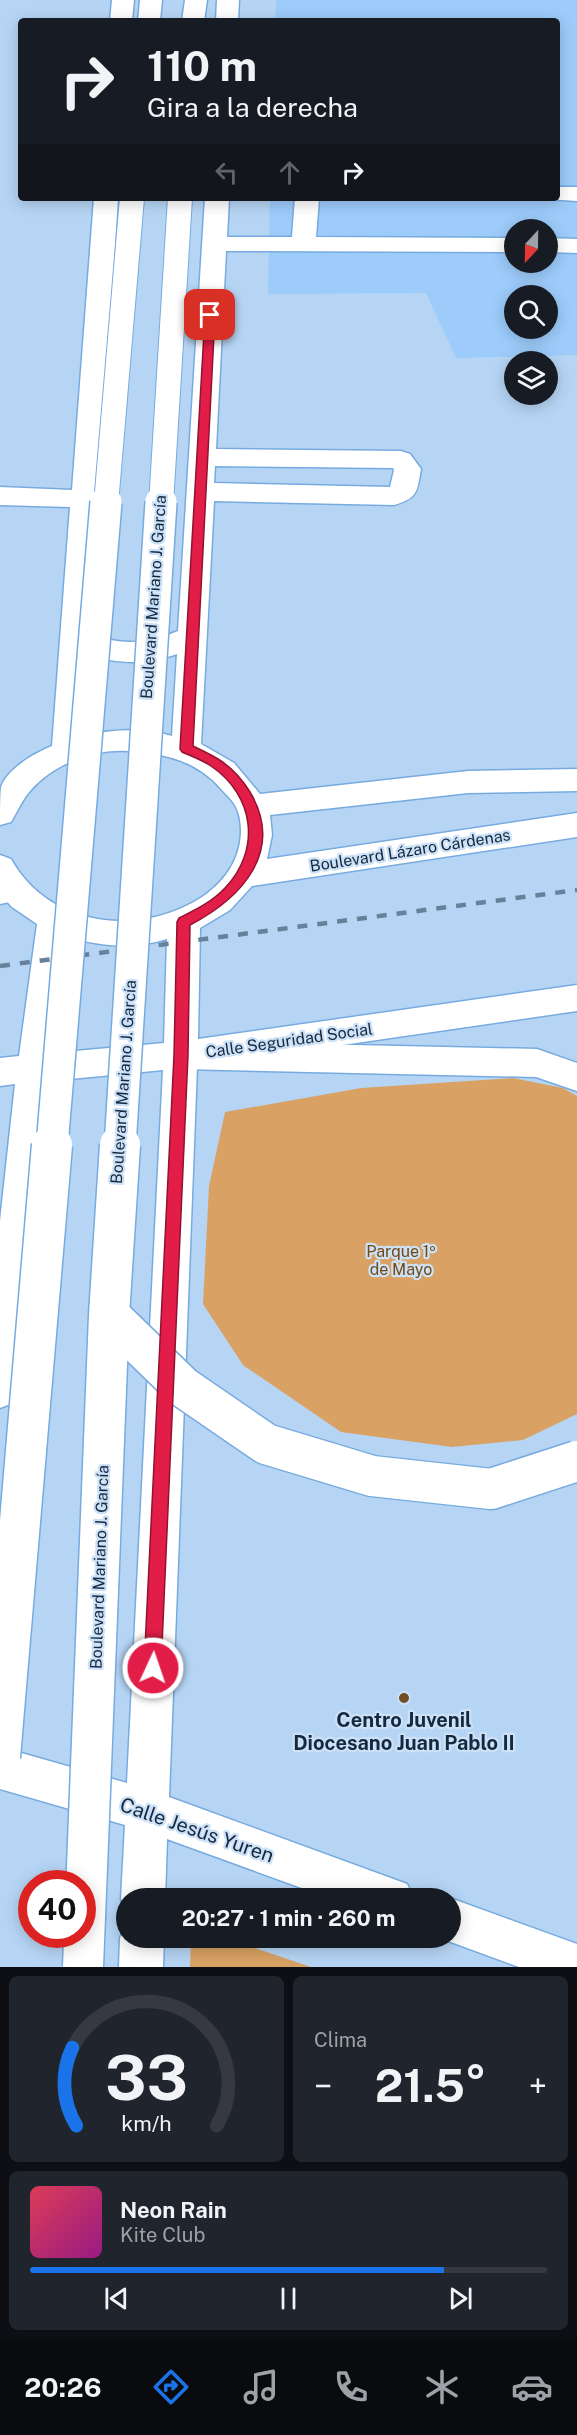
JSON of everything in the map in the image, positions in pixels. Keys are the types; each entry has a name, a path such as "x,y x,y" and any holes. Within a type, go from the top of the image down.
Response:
{"street":[{"path":"121,18 123,0"},
{"path":"149,18 151,0"},
{"path":"194,18 196,0"},
{"path":"227,18 228,0"},
{"path":"560,194 577,194"},
{"path":"67,751 106,201"},
{"path":"0,1757 132,201"},
{"name":"Boulevard Mariano J. García","path":"83,1967 109,1315 180,201"},
{"path":"186,749 217,201"},
{"path":"303,244 307,201"},
{"path":"214,244 504,245"},
{"path":"558,245 577,246"},
{"path":"201,492 394,495 403,492 408,470 401,460 202,457"},
{"path":"0,496 85,499"},
{"path":"76,640 106,652 141,653 158,651 193,636"},
{"path":"0,814 5,802 20,782 41,764 67,751 106,741 147,740 186,749 215,763 237,782 252,806 257,829 254,852 243,875 229,893 208,909 184,922 152,931 118,933 85,930 54,920 32,907 5,883"},
{"path":"252,806 468,782 577,780"},
{"name":"Boulevard Lázaro Cárdenas","path":"243,875 577,825"},
{"path":"0,1391 34,1069 54,920"},
{"path":"143,1888 181,1055 184,922"},
{"name":"Calle Seguridad Social","path":"0,1072 181,1055 577,998"},
{"path":"181,1055 537,1063 577,1077"},
{"path":"109,1315 183,1387 266,1444 372,1476 491,1489 577,1461"},
{"name":"Calle Jesús Yuren","path":"0,1768 146,1810 362,1888"},
{"path":"461,1924 577,1966"},
{"path":"141,1967 142,1948"}],"shaded area":[{"path":"276,0 577,0 577,355 558,355 558,351 504,351 504,357 456,358 426,293 268,294 270,201 560,201 560,18 275,18"}],"green space":[{"name":"Parque 1º de Mayo","path":"513,1078 563,1088 577,1096 577,1414 523,1440 452,1447 341,1432 243,1365 203,1304 209,1186 225,1112 361,1088"},
{"path":"191,1948 255,1948 311,1967 190,1967"}],"railway":[{"path":"0,966 577,890"}],"place":[{"name":"Centro Juvenil Diocesano Juan Pablo II","path":"404,1698"}],"route":[{"path":"153,1668 181,1055 184,922 208,909 229,893 243,875 254,852 257,829 252,806 237,782 215,763 186,749 210,315"}]}
